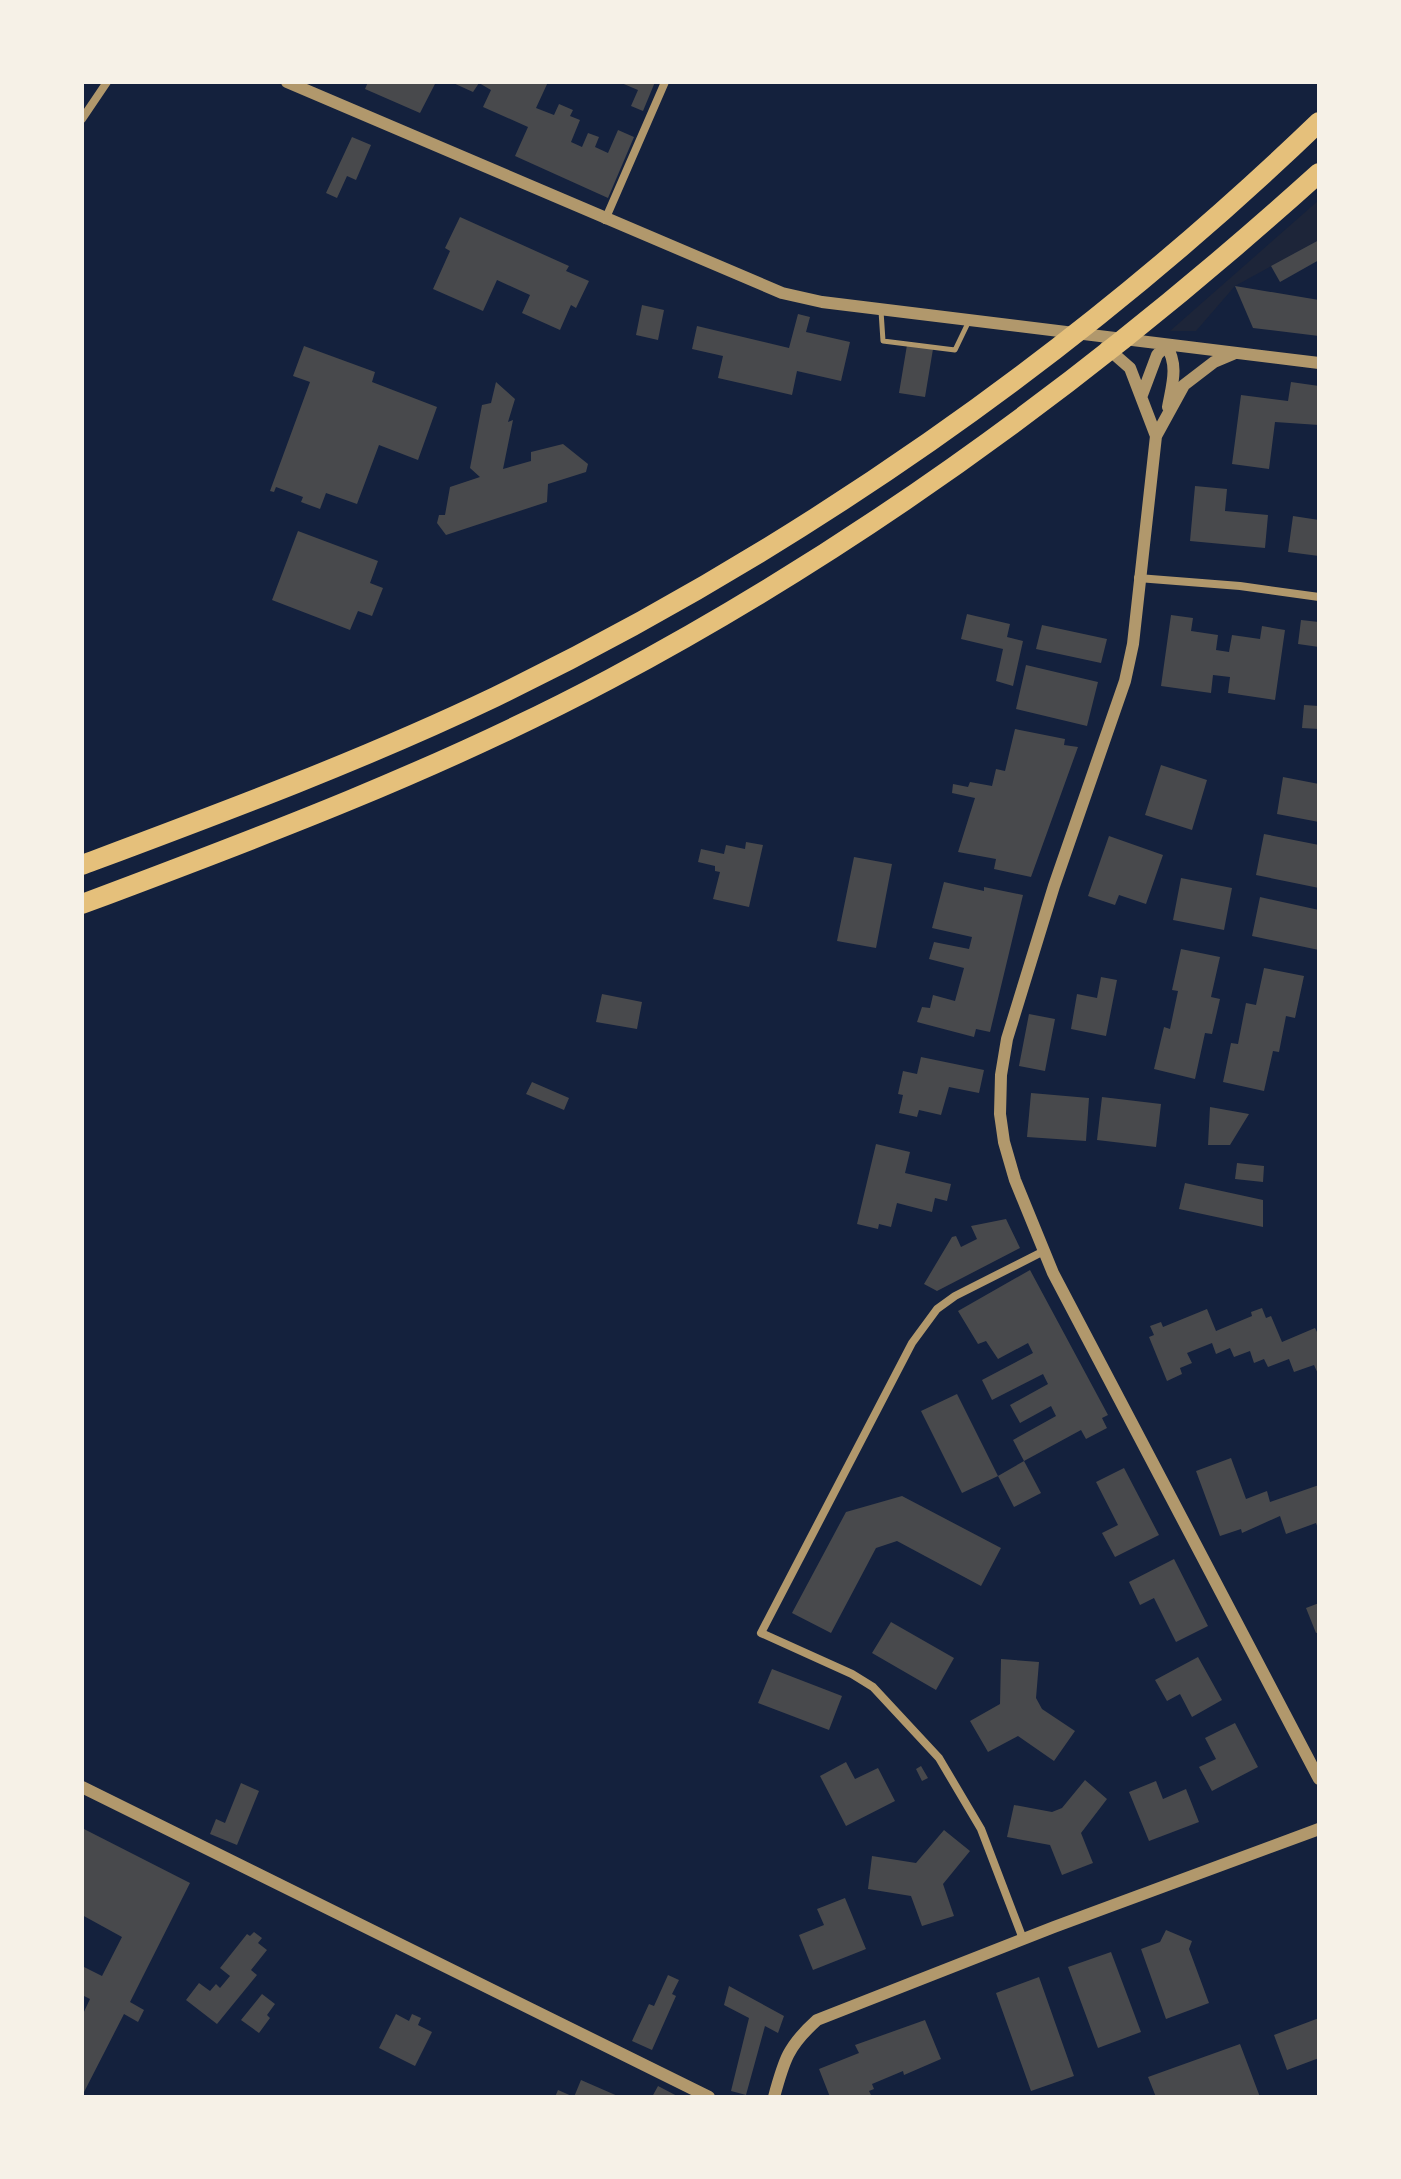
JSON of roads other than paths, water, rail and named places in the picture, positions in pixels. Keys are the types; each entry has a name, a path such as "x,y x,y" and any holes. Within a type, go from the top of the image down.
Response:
{"highway":[{"path":"82,865 404,739 594,646 697,590 890,467 1021,374 1217,215 1319,122"},
{"path":"82,904 291,826 416,772 609,680 804,567 898,506 1044,403 1154,316 1319,173"}],"street":[{"path":"82,119 107,82"},
{"path":"287,82 782,293 881,310 1319,363"},
{"path":"605,220 665,82"},
{"path":"1089,335 1130,368 1156,436"},
{"path":"1142,395 1157,355 1166,345"},
{"path":"1166,345 1173,355 1174,364 1166,418"},
{"path":"1233,354 1214,362 1184,385 1156,436 1133,644 1125,681 1023,980 1007,1039 1001,1075 1000,1114 1015,1180 1053,1273 1319,1779"},
{"path":"1138,578 1240,586 1319,597"},
{"path":"1023,1939 981,1829 939,1758 873,1687 852,1674 761,1633 912,1343 937,1309 955,1296 1044,1251"},
{"path":"82,1787 709,2097"},
{"path":"774,2097 784,2061 798,2037 817,2020 1023,1939 1319,1829"}],"lane":[{"path":"881,310 883,341 926,347 955,350 969,321"}]}
